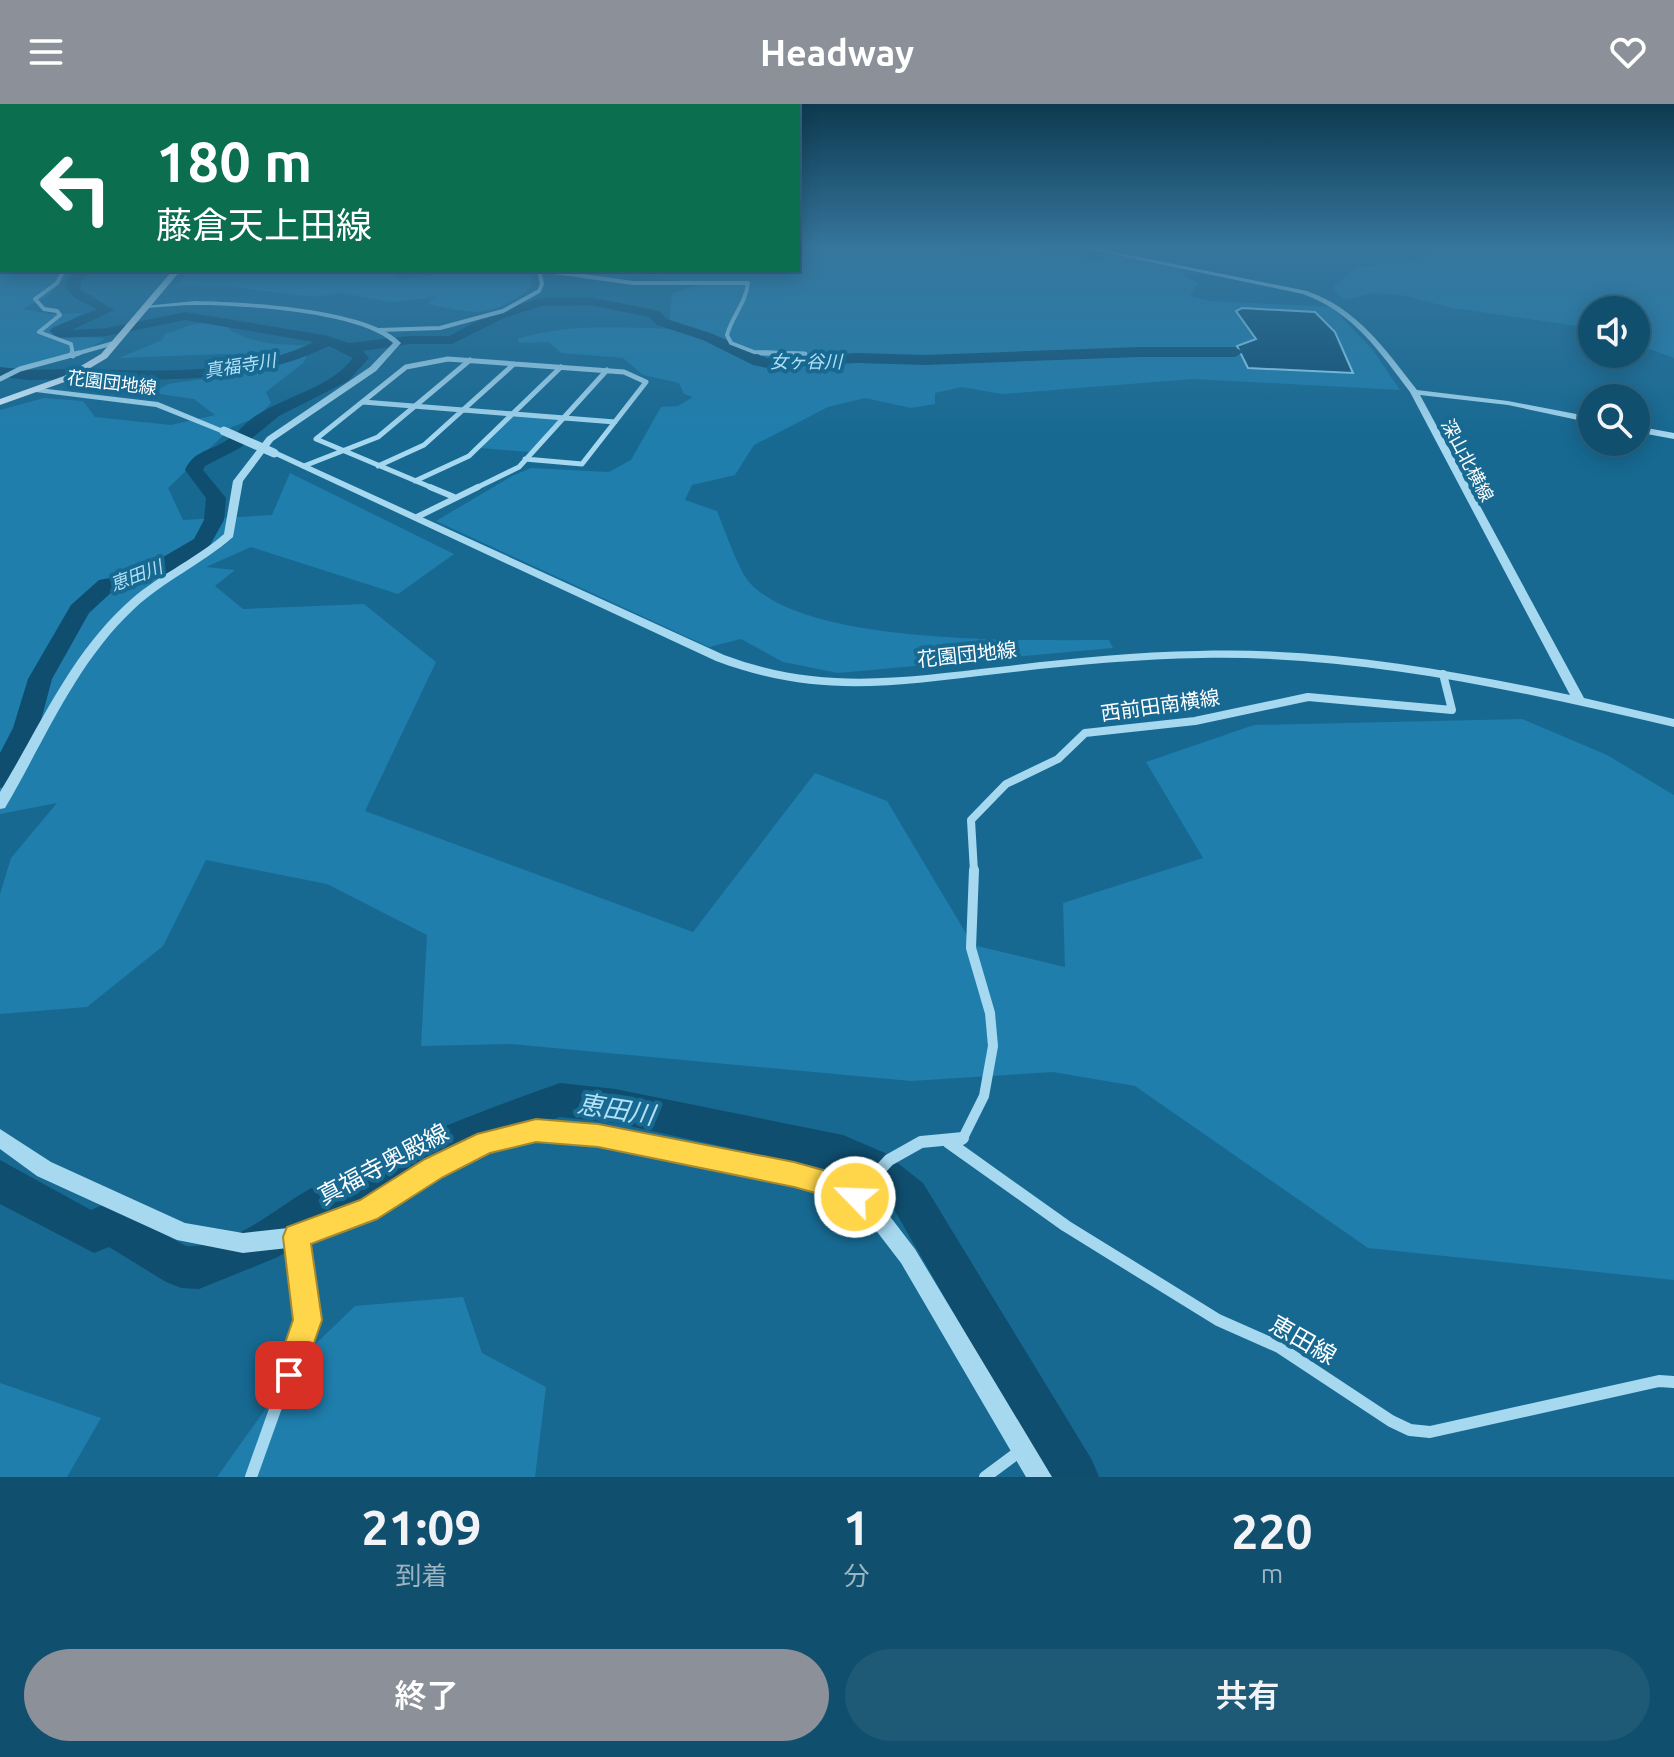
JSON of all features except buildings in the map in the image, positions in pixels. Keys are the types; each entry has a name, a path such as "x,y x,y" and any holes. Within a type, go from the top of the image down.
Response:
{"main road":[{"path":"0,402 39,390 82,370 104,356 143,311"}],"street":[{"path":"57,311 60,315 39,332 71,344 73,356"},
{"path":"0,804 73,674 128,607 229,535 238,481 245,469 279,432 335,396 388,354 396,341 360,322 277,311"},
{"path":"379,330 440,328 503,311"},
{"path":"739,311 728,328 727,336 732,343 750,351 805,354"},
{"path":"1347,311 1414,392"},
{"path":"2,378 117,342"},
{"path":"454,497 316,439 406,367 448,359 607,370 624,372 646,382 582,464 525,459"},
{"path":"304,466 378,437 470,360"},
{"path":"378,466 424,445 514,364"},
{"path":"415,481 469,456 561,367"},
{"path":"417,517 519,467 607,370"},
{"name":"花園団地線","path":"39,390 158,405 304,466 720,658 788,681 869,684 1140,658 1245,654 1310,658 1443,674 1674,723"},
{"name":"深山北横線","path":"1414,392 1508,403 1578,417"},
{"name":"深山北横線","path":"1414,392 1579,701"},
{"path":"363,402 615,422"},
{"path":"1650,432 1674,436"},
{"name":"西前田南横線","path":"948,1142 962,1140 977,1119 995,1037 989,1009 974,970 971,944 976,849 971,820 982,807 1012,780 1067,753 1077,737 1085,733 1195,721 1308,697 1452,710 1443,674"},
{"name":"真福寺奥殿線","path":"0,1138 44,1169 184,1233 243,1243 297,1237 367,1210 474,1148 536,1131 617,1138 835,1185 858,1194 908,1256 1040,1477"},
{"path":"858,1194 885,1164 921,1142 948,1142"},
{"name":"恵田線","path":"948,1142 1079,1235 1218,1320 1279,1347 1391,1421 1410,1430 1430,1432 1659,1381 1674,1382"},
{"path":"251,1477 307,1320 297,1237"},
{"path":"985,1477 1023,1448"}],"shaded area":[{"path":"0,311 84,313 52,329 52,336 105,338 85,351 60,359 10,370 0,369"},
{"path":"671,311 1336,311 1372,349 1400,390 1193,379 1002,394 962,387 935,393 935,404 911,408 865,398 828,407 754,445 735,475 692,485 685,500 717,511 750,583 779,604 819,618 867,629 974,639 1109,640 1113,648 838,673 783,662 741,639 709,647 436,521 531,468 609,472 631,460 661,407 678,406 693,397 684,394 679,383 643,375 623,358 561,353 549,342 519,343 517,339 573,329 669,329"},
{"path":"1236,311 1315,312 1335,332 1353,373 1248,368 1237,346 1256,339"},
{"path":"1474,311 1578,311 1578,326"},
{"path":"1650,311 1674,311 1674,358 1650,349"},
{"path":"221,323 253,340 313,346 303,363 266,392 271,403 258,417 232,427 168,488 183,520 272,515 290,473 454,554 398,594 251,547 206,567 235,570 215,586 243,609 364,604 436,662 365,811 693,932 815,773 887,801 973,945 1065,967 1063,903 1203,858 1146,762 1254,725 1522,719 1607,755 1674,795 1674,1280 1368,1248 1135,1086 1053,1072 911,1081 511,1044 421,1046 427,935 327,884 206,860 163,946 87,1007 0,1014 0,894 11,858 57,803 0,814 0,410 44,398 83,401 95,417 171,425 215,415 194,399 153,393 168,384 258,371 258,358 224,354 119,358 162,340 165,334 194,324"},
{"path":"512,416 559,420 529,452 481,448"},
{"path":"463,1297 482,1353 546,1387 535,1477 217,1477 303,1356 355,1306"},
{"path":"0,1383 101,1418 67,1477 0,1477"}],"waterway":[{"name":"恵田川","path":"0,779 26,728 40,679 79,610 107,585 132,580 166,565 202,543 214,520 216,498 194,470 197,464 234,444 273,412 343,378 361,358 355,351 324,339 185,316 107,332 63,335 57,331 104,311"},
{"name":"女ヶ谷川","path":"349,348 409,340 452,340 511,311"},
{"name":"女ヶ谷川","path":"640,311 654,314 662,322 708,337 758,362 767,363 857,358 926,360 1139,352 1235,352"},
{"name":"真福寺川","path":"0,372 30,375 221,372 259,367 294,357 325,342"},
{"name":"恵田川","path":"0,1179 15,1191 94,1233 107,1223 181,1267 199,1268 263,1242 329,1200 472,1131 560,1100 615,1106 843,1154 871,1166 909,1197 1075,1477"}],"route":[{"path":"289,1375 307,1320 297,1237 367,1210 434,1168 486,1142 536,1131 598,1135 794,1175 835,1185 855,1197"}]}
